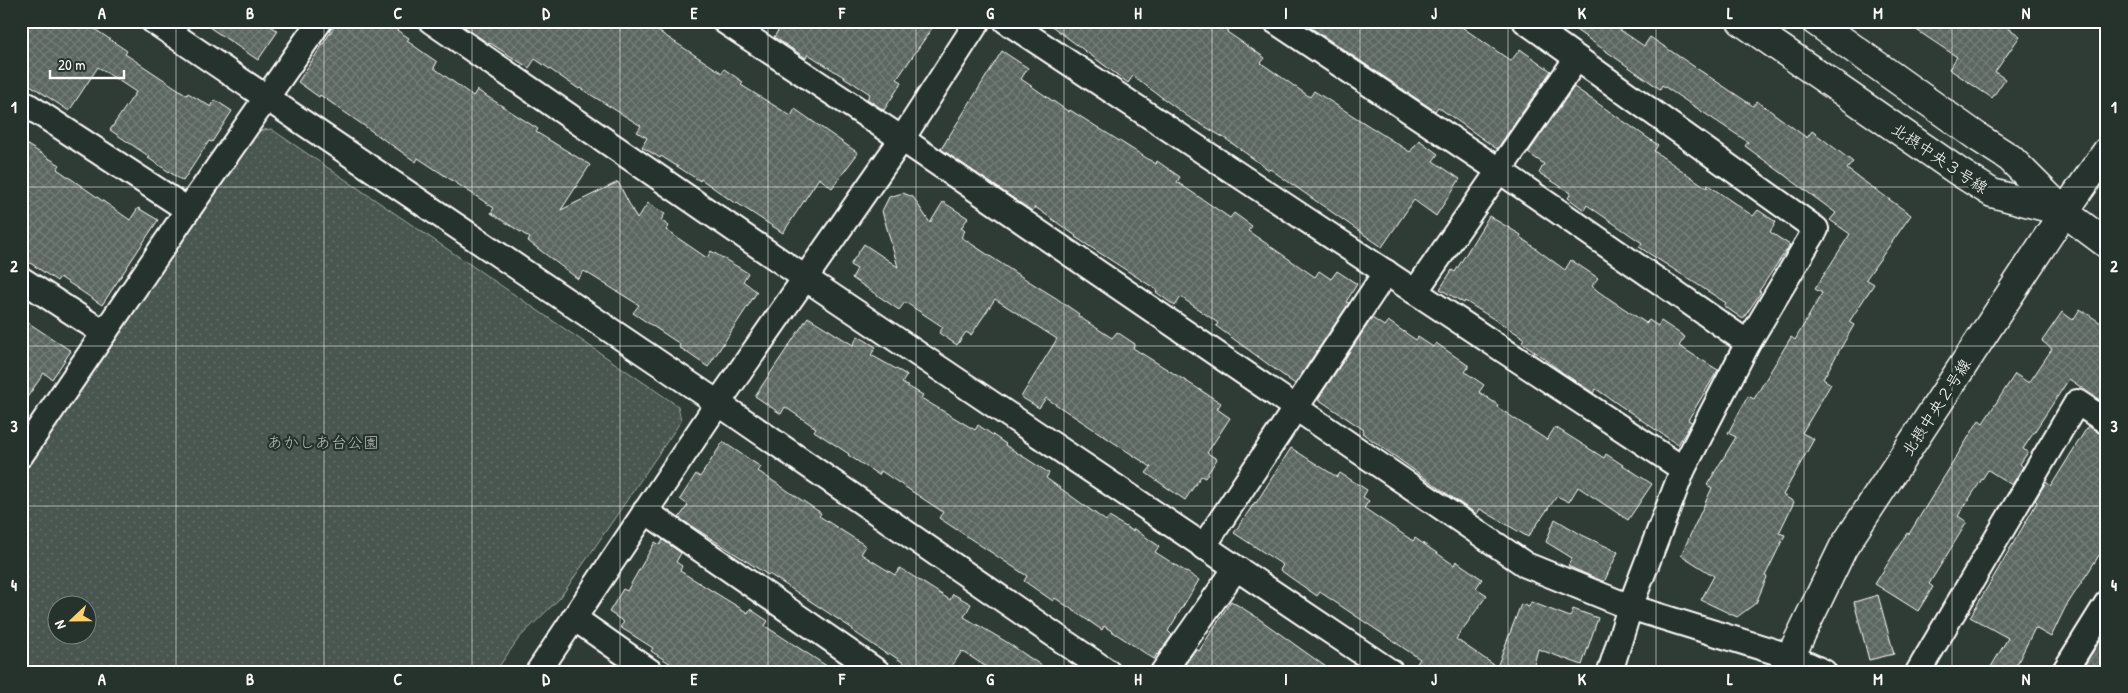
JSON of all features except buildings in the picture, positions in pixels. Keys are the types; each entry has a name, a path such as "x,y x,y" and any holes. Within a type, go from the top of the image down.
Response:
{"street":[{"path":"153,21 718,404 1108,672"},
{"path":"21,455 320,21"},
{"path":"431,21 1203,548 1391,672"},
{"path":"724,21 902,139 1296,410 1526,565 1630,607 1786,664 1824,672"},
{"path":"538,672 718,404 902,139 978,21"},
{"path":"1006,21 1683,470"},
{"path":"1275,21 1500,171 1748,343"},
{"path":"1525,21 1816,229 1748,343 1683,470 1630,607 1610,672"},
{"name":"北摂中央３号線","path":"1741,21 1992,193 2064,212"},
{"path":"1816,21 1979,138 2010,158 2064,212 2107,244"},
{"path":"1415,292 1577,58"},
{"path":"21,101 188,210"},
{"name":"北摂中央２号線","path":"1786,664 1843,548 2064,212 2107,151"},
{"path":"1203,548 1386,272"},
{"path":"21,279 104,333"},
{"path":"1918,672 2077,402 2107,422"},
{"path":"646,511 878,672"},
{"path":"1163,672 1236,568"},
{"path":"2064,672 2107,603"},
{"path":"574,618 651,672"}],"green space":[{"name":"あかしあ台公園","path":"271,129 678,406 681,421 560,598 519,638 495,672 21,672 21,477 257,131"}]}
